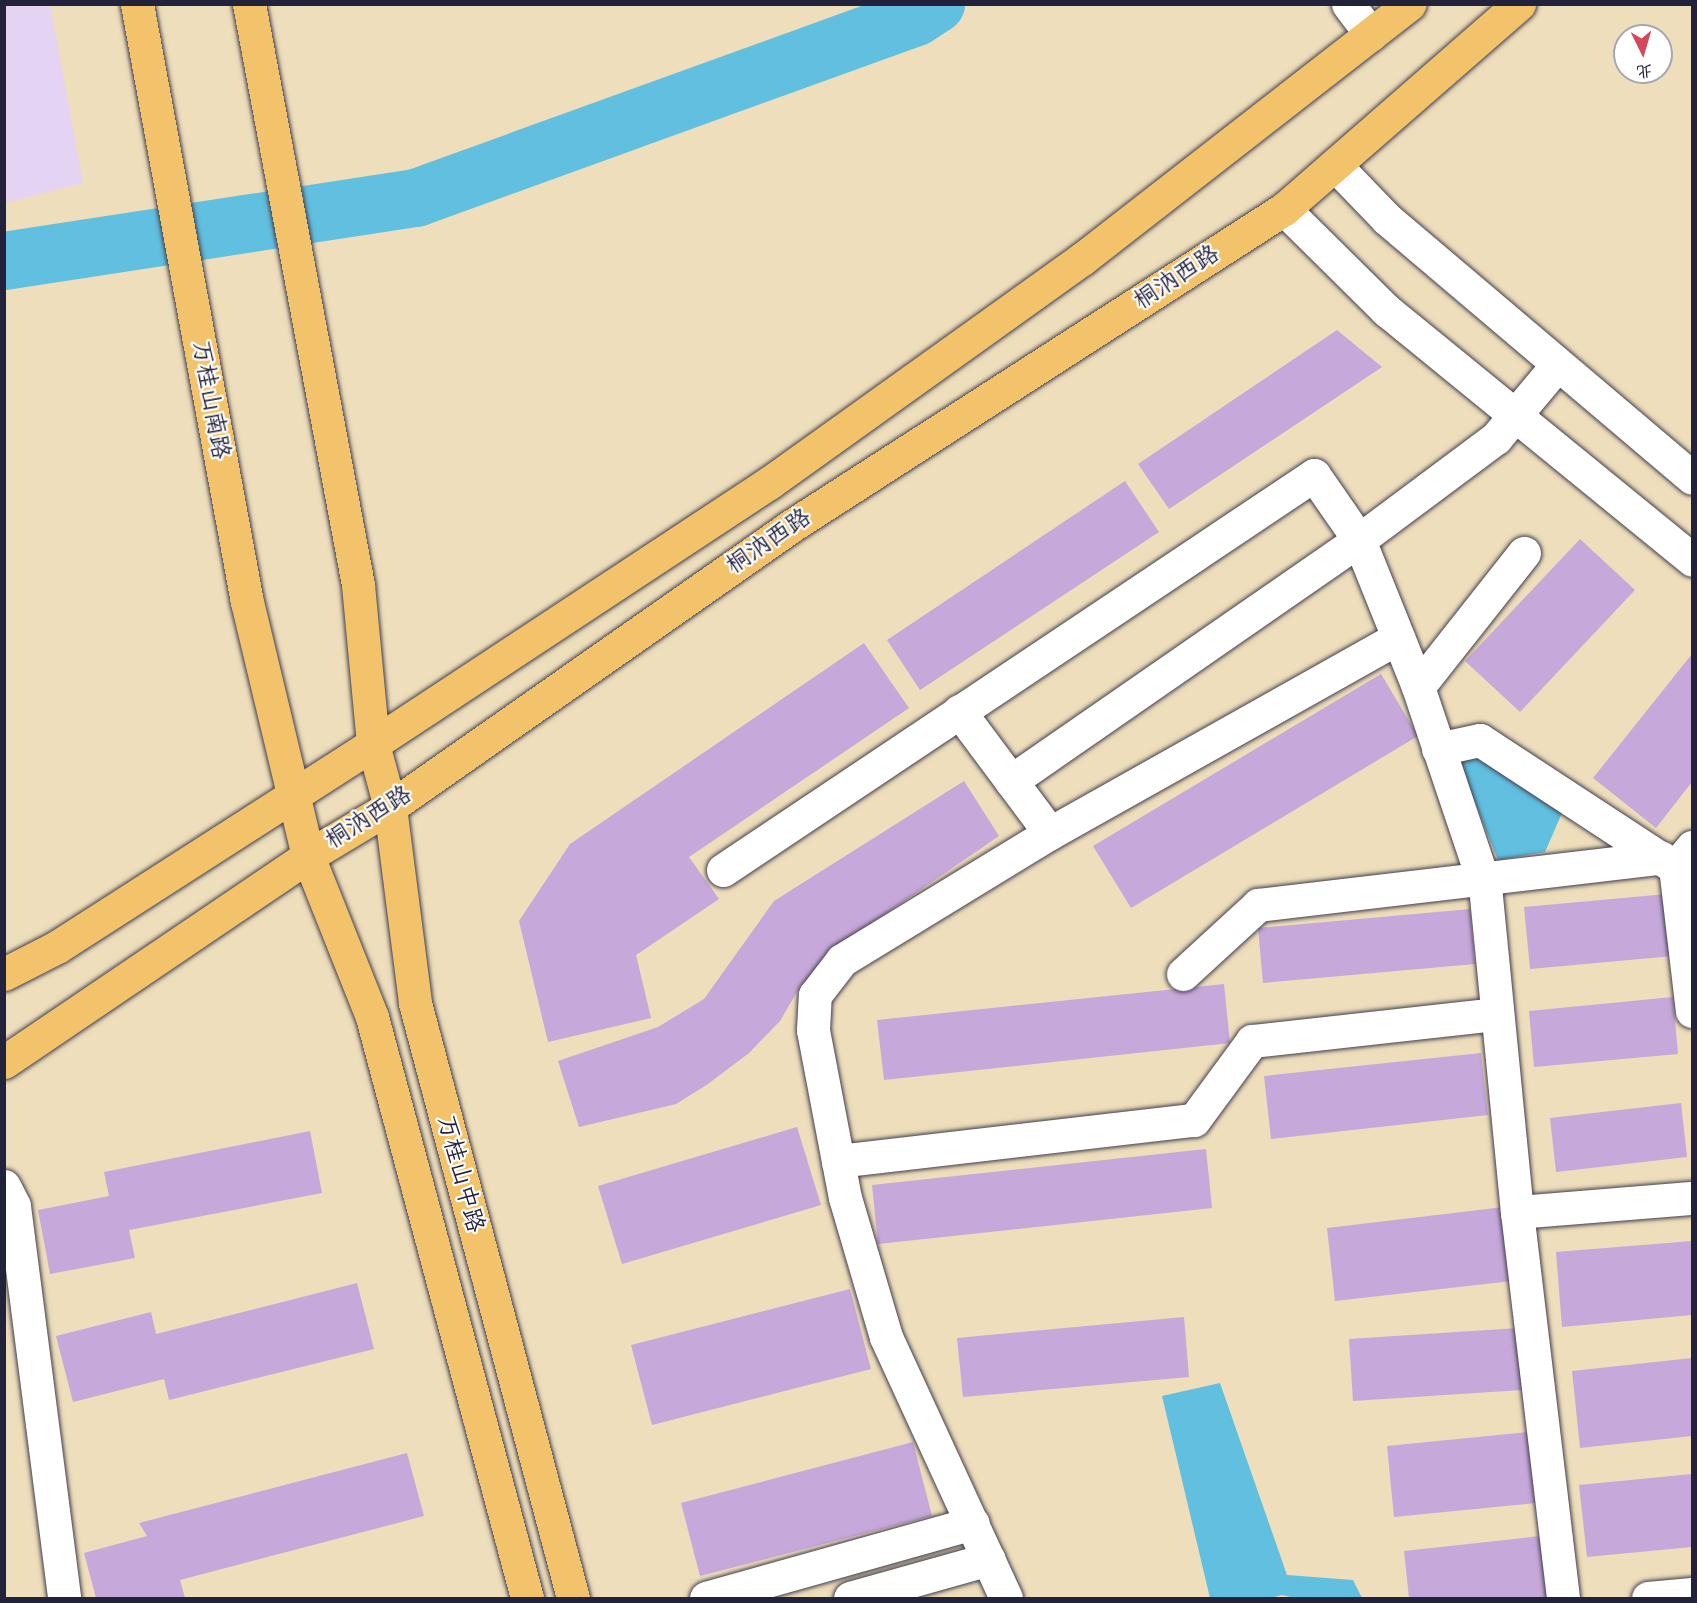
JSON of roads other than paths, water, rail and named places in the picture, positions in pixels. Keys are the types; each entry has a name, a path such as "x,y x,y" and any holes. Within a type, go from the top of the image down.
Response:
{"main road":[{"name":"万桂山南路","path":"137,4 247,602 294,793"},
{"path":"249,4 358,585 373,744"},
{"name":"桐汭西路","path":"4,974 57,947 373,744 770,483 1082,259 1409,4"},
{"name":"桐汭西路","path":"4,1062 308,856 390,807 788,528 1284,209 1519,4"},
{"name":"万桂山中路","path":"373,744 390,807 415,1003 573,1599"},
{"name":"万桂山中路","path":"294,793 308,856 372,1017 527,1599"}],"street":[{"path":"1348,4 1371,34"},
{"path":"1335,165 1387,219 1692,478"},
{"path":"1284,209 1386,310 1692,560"},
{"path":"1011,781 1359,540 1496,438 1557,365"},
{"path":"723,870 1314,475 1359,540 1418,687 1482,880 1517,1212 1563,1599"},
{"path":"1418,687 1524,553"},
{"path":"1006,1599 886,1337 838,1161 813,1030 815,995 842,960 1050,833 1398,638"},
{"path":"959,711 1050,833"},
{"path":"1438,749 1480,740 1676,857"},
{"path":"1183,974 1258,905 1676,857"},
{"path":"1676,857 1692,1011"},
{"path":"838,1161 1194,1120 1252,1041 1497,1014"},
{"path":"4,1186 14,1206 64,1599"},
{"path":"1517,1212 1692,1198"},
{"path":"706,1599 973,1523"},
{"path":"850,1599 989,1559"},
{"path":"1648,1599 1692,1594"}],"water":[{"path":"1479,753 1562,813 1545,852 1498,860 1458,760"},
{"path":"1220,1383 1287,1575 1353,1580 1362,1598 1295,1598 1282,1595 1270,1598 1210,1598 1162,1396"}],"waterway":[{"path":"4,261 416,198 916,17 936,4"}]}
